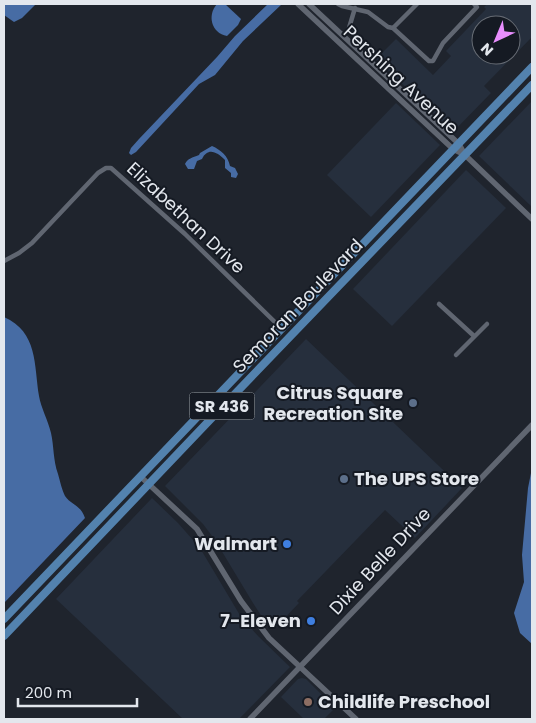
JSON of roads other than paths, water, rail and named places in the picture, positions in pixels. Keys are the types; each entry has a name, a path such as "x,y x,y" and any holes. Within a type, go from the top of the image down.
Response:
{"main road":[{"name":"Semoran Boulevard","path":"4,619 532,67"},
{"name":"Semoran Boulevard","path":"4,636 532,84"},
{"path":"365,258 372,245 373,233"},
{"path":"307,318 308,307 314,293"},
{"path":"256,372 254,366 272,344 273,336"},
{"path":"52,586 53,574 65,554"}],"street":[{"name":"Pershing Avenue","path":"298,4 465,154 532,219"},
{"name":"Pershing Avenue","path":"309,4 456,147"},
{"path":"338,4 368,12 388,28 393,28 429,61 433,61 443,43 478,8 474,4"},
{"path":"393,28 417,4"},
{"path":"350,28 355,8"},
{"name":"Elizabethan Drive","path":"4,260 19,253 32,243 98,173 106,168 111,168 184,234 281,328"},
{"path":"439,304 474,336"},
{"path":"456,355 486,324"},
{"name":"Dixie Belle Drive","path":"250,719 532,425"},
{"path":"140,476 197,529 254,620 268,638 356,719"}],"water":[{"path":"5,4 36,4 22,18 14,22 4,15"},
{"path":"217,4 225,4 241,19 227,36 217,31 212,23 212,13"},
{"path":"268,4 282,4 243,41 215,75 199,84 136,152 131,155 129,153 131,148 139,139 235,36"},
{"path":"212,146 224,154 230,166 235,168 238,174 236,178 231,177 231,173 225,168 225,160 213,152 207,153 202,159 197,161 194,169 188,169 185,164 187,160 199,155"},
{"path":"4,317 15,323 29,340 35,361 40,401 51,433 55,464 62,488 65,496 81,510 85,518 4,603"},
{"path":"532,468 532,644 520,633 514,613 524,582 522,555 528,488"}],"place":[{"name":"Citrus Square Recreation Site","path":"413,403"},
{"name":"The UPS Store","path":"344,479"},
{"name":"Walmart","path":"287,544"},
{"name":"7-Eleven","path":"311,621"},
{"name":"Childlife Preschool","path":"308,702"}]}
